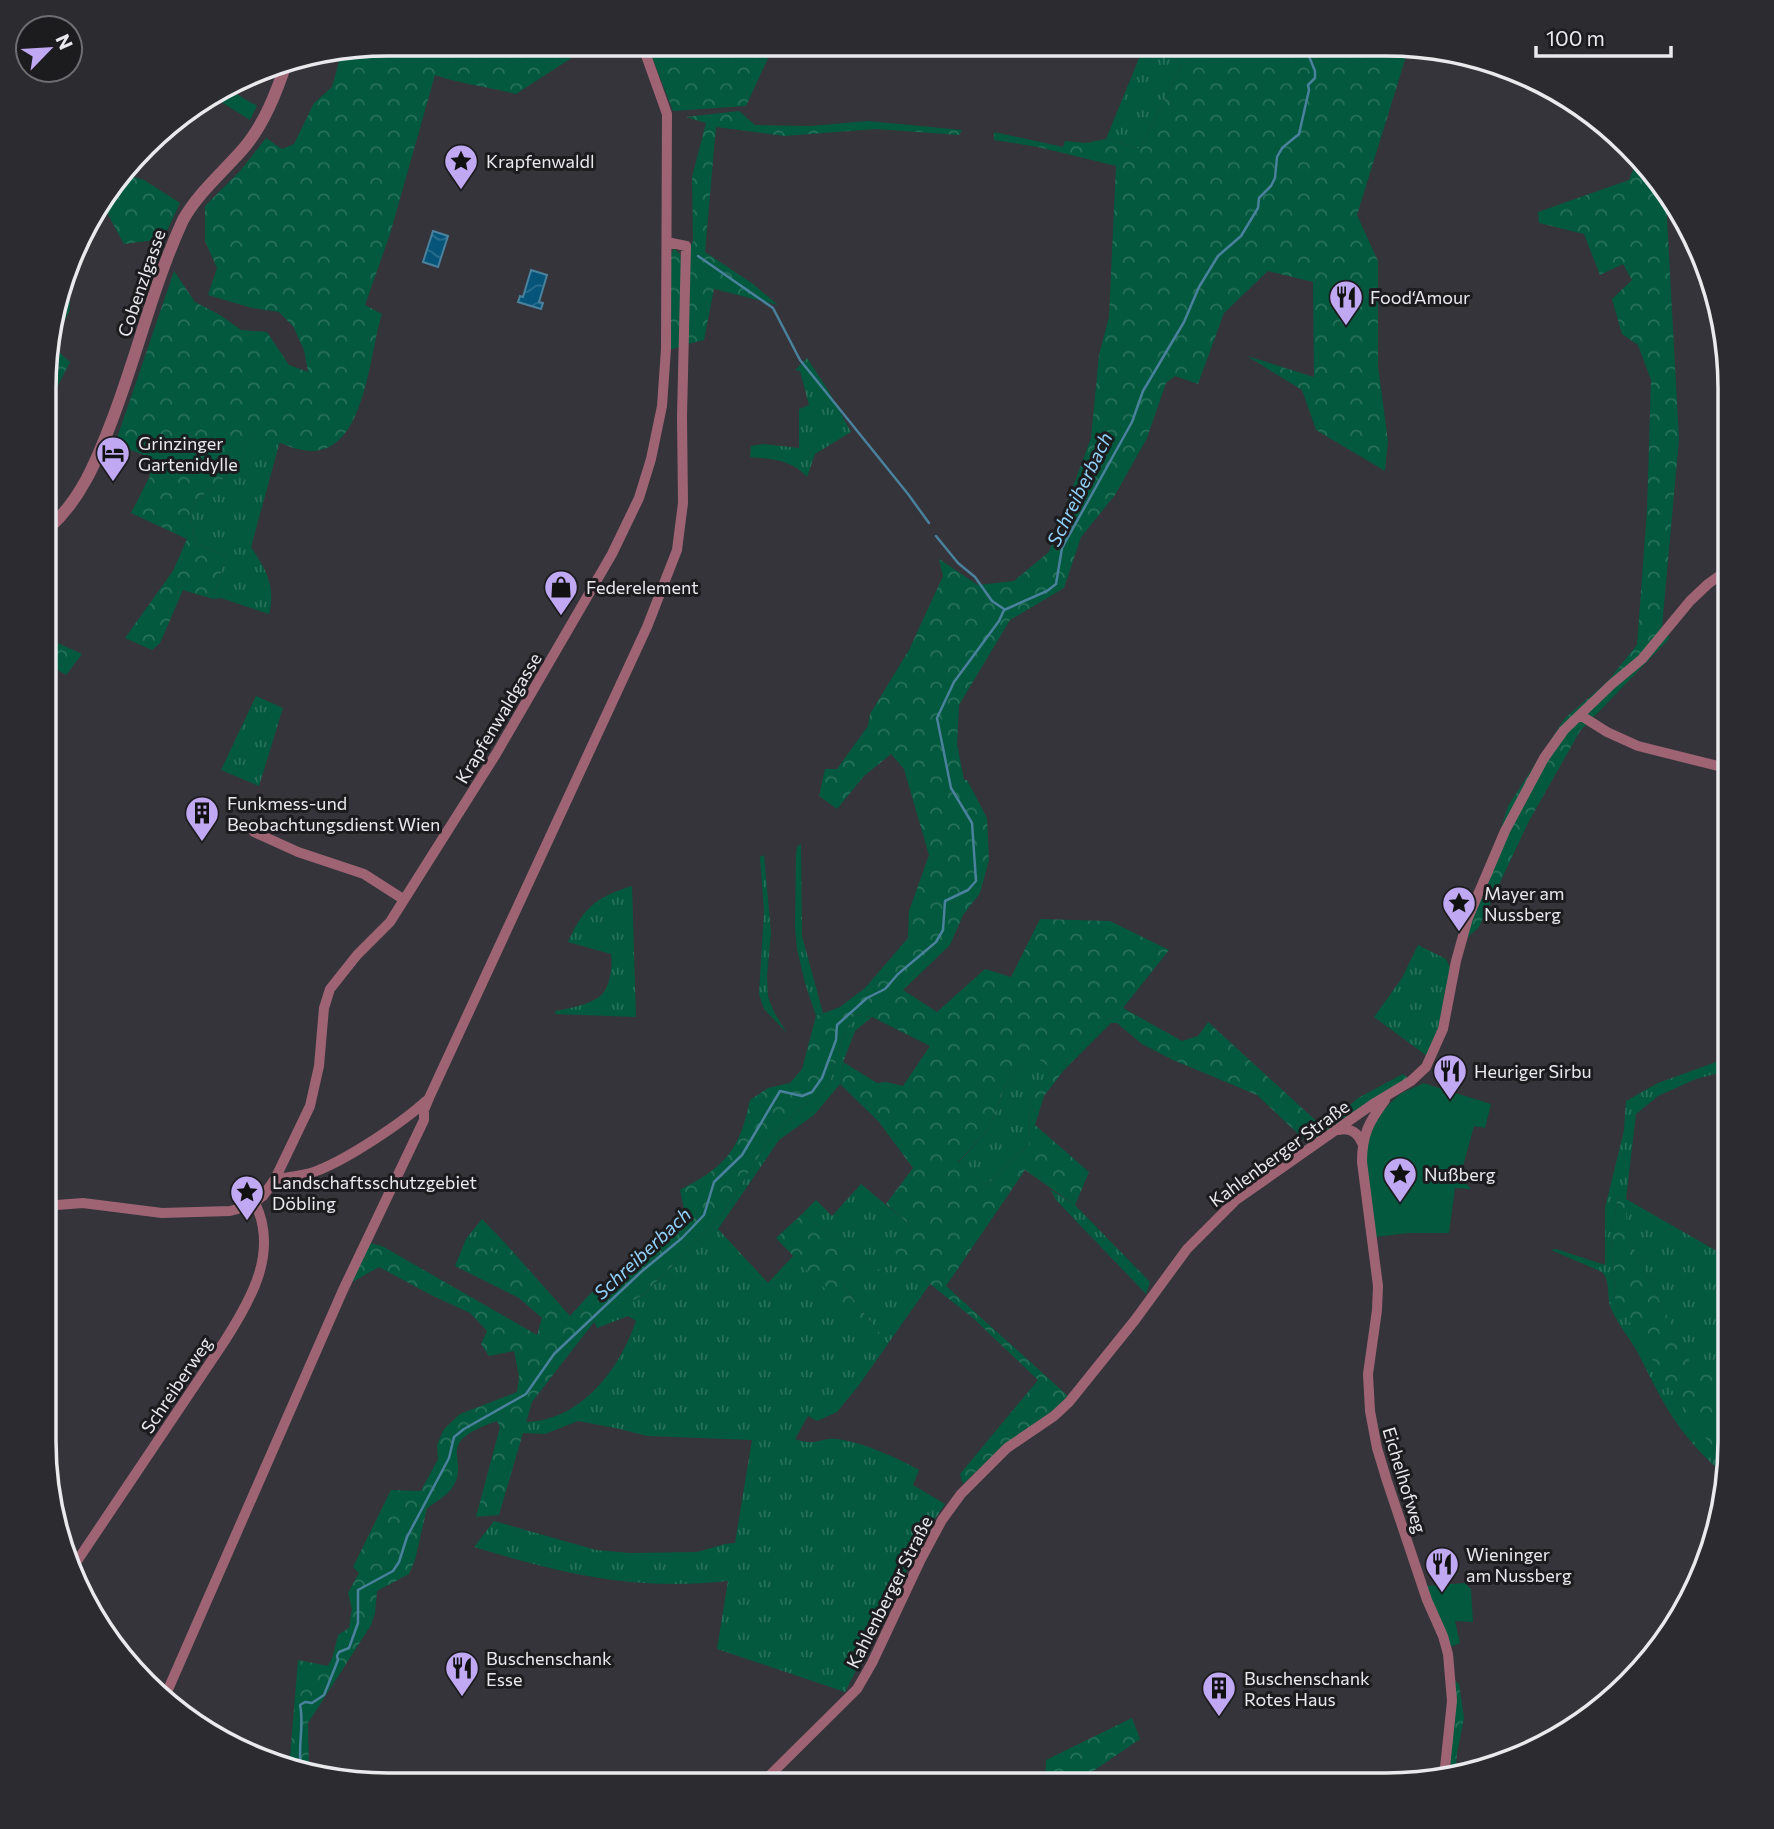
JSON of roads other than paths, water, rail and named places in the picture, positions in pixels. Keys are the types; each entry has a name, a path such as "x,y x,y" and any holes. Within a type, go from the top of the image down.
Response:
{"street":[{"name":"Krapfenwaldgasse","path":"255,1203 275,1179 307,1113 315,1090 324,1008 330,989 357,955 383,930 496,754 612,554 639,498 656,440 667,339 667,114 646,56"},
{"name":"Cobenzlgasse","path":"56,521 67,510 92,472 183,220 200,195 244,148 255,132 281,74"},
{"path":"168,1690 343,1290 424,1120 424,1110 429,1098 642,639 674,559 683,503 682,417 687,246 667,242"},
{"name":"Kahlenberger Straße","path":"771,1773 857,1689 936,1532 969,1485 1007,1448 1054,1416 1069,1402 1135,1320 1175,1263 1226,1208 1417,1076 1426,1067 1443,1029 1461,941 1490,863 1544,758 1558,737 1642,659 1690,600 1718,577"},
{"path":"1580,715 1607,732 1638,746 1718,766"},
{"path":"254,832 298,852 364,874 403,899"},
{"name":"Eichelhofweg","path":"1387,1095 1367,1128 1362,1143 1362,1162 1378,1286 1368,1374 1370,1411 1379,1458 1448,1654 1452,1701 1445,1768"},
{"path":"275,1179 318,1171 407,1116 429,1098"},
{"path":"1339,1130 1354,1132 1362,1143"},
{"path":"56,1205 83,1203 175,1213 230,1211 255,1203"},
{"name":"Schreiberweg","path":"78,1559 224,1342 243,1309 264,1255 263,1221 255,1203"}],"water":[{"path":"433,231 448,236 438,267 423,262"},
{"path":"531,270 547,275 539,302 543,303 541,309 518,302 520,296 523,297"}],"waterway":[{"name":"Schreiberbach","path":"301,1762 300,1705 305,1702 312,1703 324,1695 338,1660 337,1656 339,1652 349,1648 358,1623 358,1590 393,1571 399,1562 407,1537 449,1458 454,1437 526,1394 554,1354 704,1215 714,1182 742,1155 780,1091 802,1096 812,1092 822,1078 836,1040 837,1025 867,998 885,989 898,974 936,942 943,930 945,901 968,890 976,881 972,823 951,788 937,718 954,682 999,621 1004,610 1047,591 1056,584 1062,548 1132,422 1143,391 1184,322 1199,287 1218,256 1241,236 1258,208 1259,198 1275,178 1277,157 1282,148 1299,134 1308,85 1315,78 1309,56"},
{"path":"698,256 773,308 800,360 929,523"},
{"path":"936,536 958,563 975,577 992,601 1004,609"}],"place":[{"name":"Krapfenwaldl","path":"461,191"},
{"name":"Food‘Amour","path":"1346,327"},
{"name":"Grinzinger Gartenidylle","path":"113,483"},
{"name":"Federelement","path":"561,617"},
{"name":"Funkmess-und Beobachtungsdienst Wien","path":"202,843"},
{"name":"Mayer am Nussberg","path":"1459,933"},
{"name":"Heuriger Sirbu","path":"1450,1101"},
{"name":"Nußberg","path":"1400,1204"},
{"name":"Landschaftsschutzgebiet Döbling","path":"247,1222"},
{"name":"Wieninger am Nussberg","path":"1442,1594"},
{"name":"Buschenschank Esse","path":"462,1698"},
{"name":"Buschenschank Rotes Haus","path":"1219,1718"}]}
